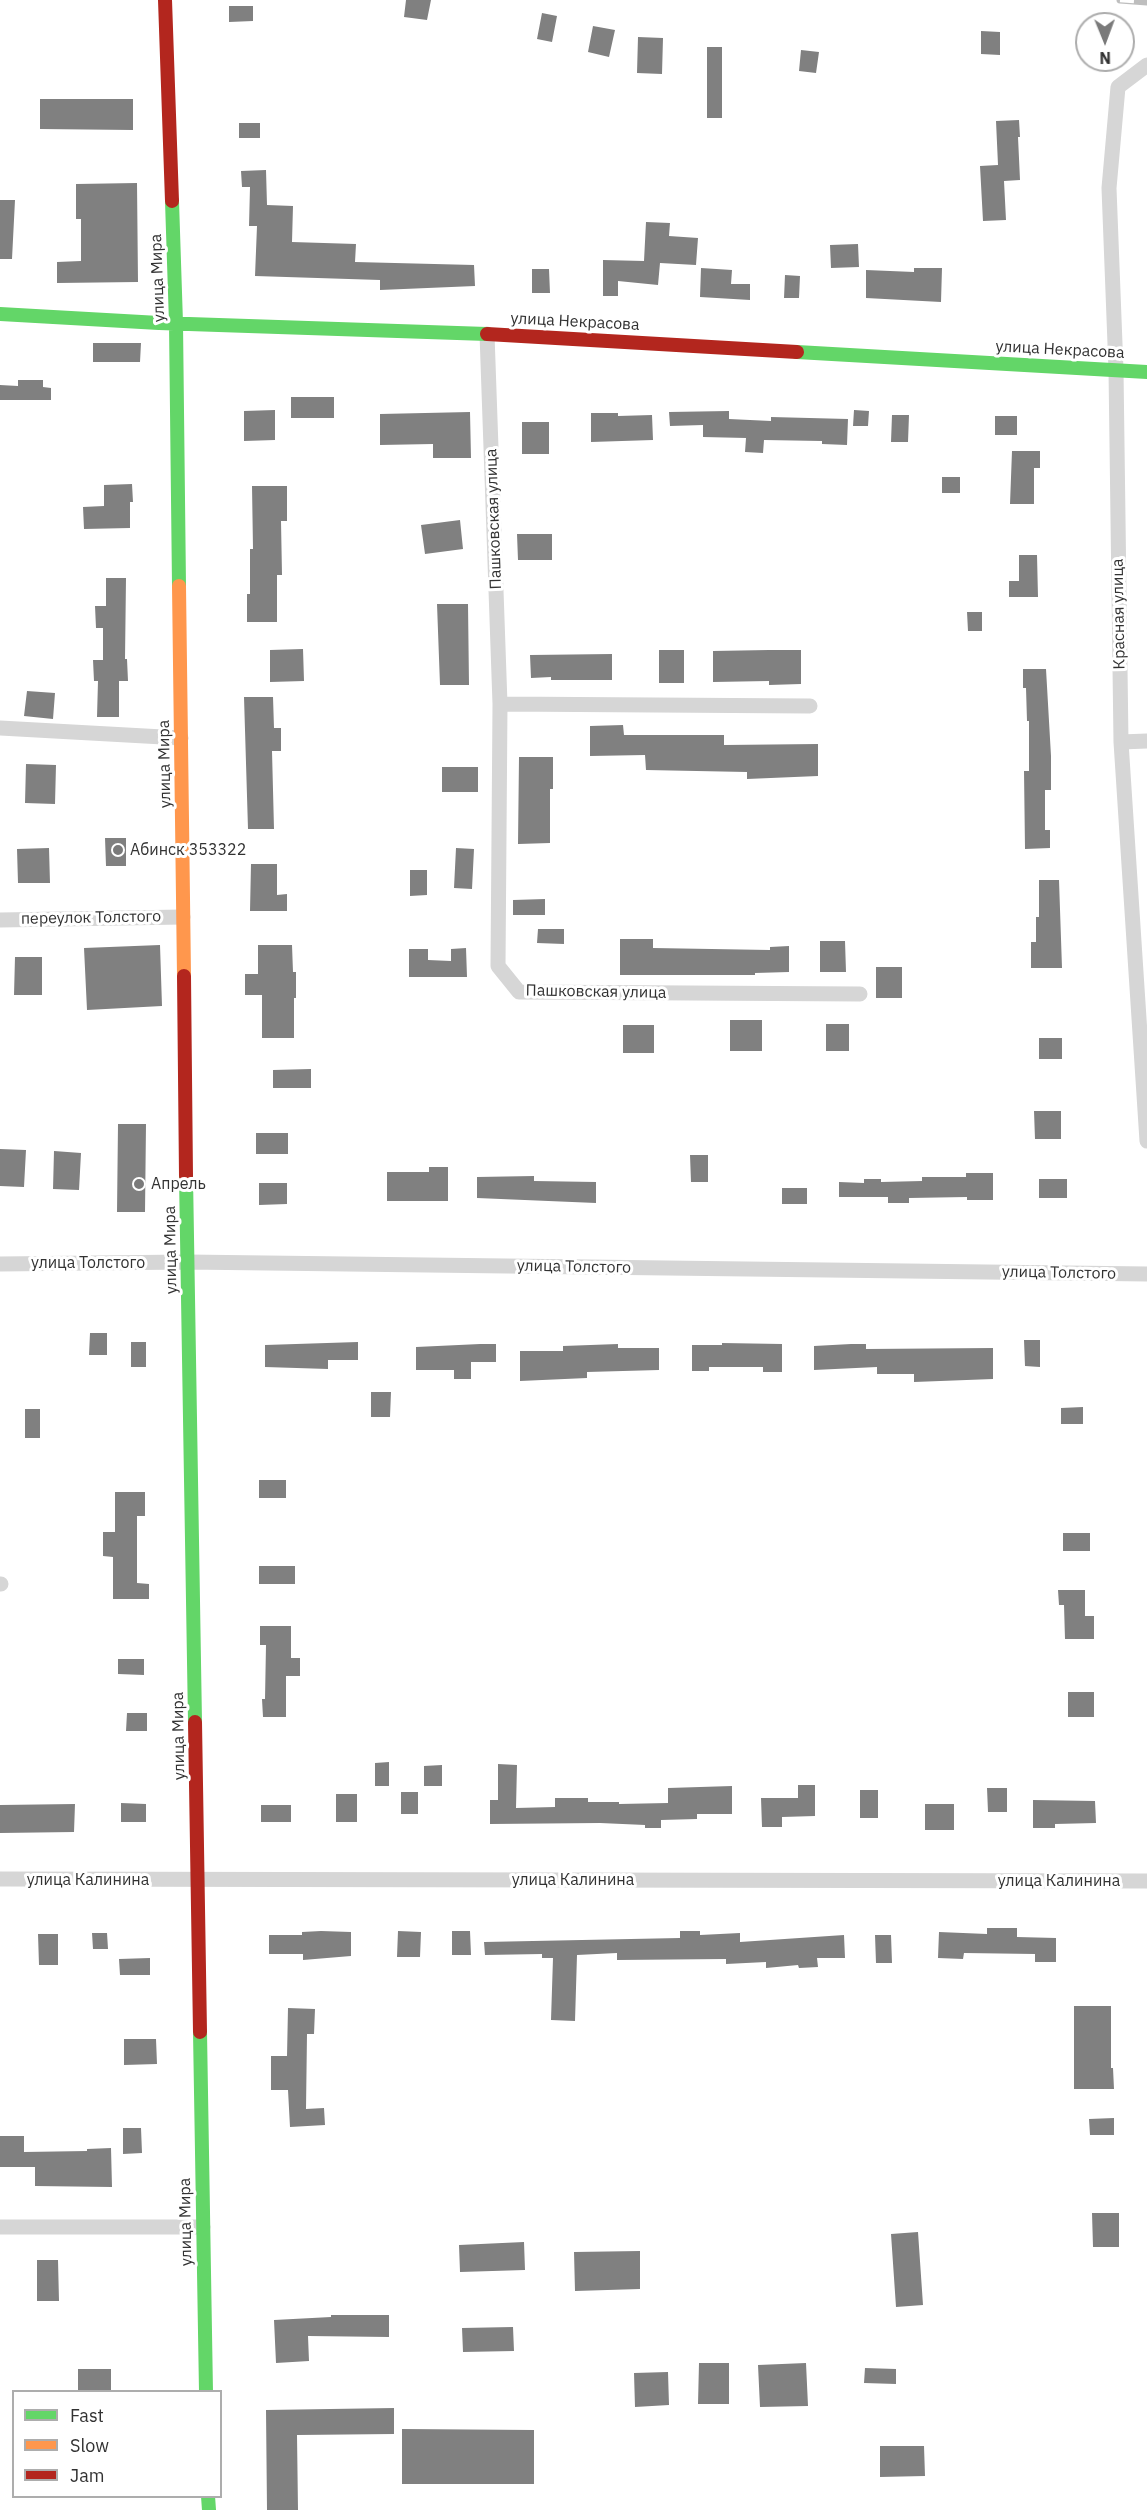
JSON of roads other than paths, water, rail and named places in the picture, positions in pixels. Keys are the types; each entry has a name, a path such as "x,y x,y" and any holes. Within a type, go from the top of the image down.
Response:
{"main road":[{"name":"улица Мира","path":"165,0 176,323 187,1262 206,2390"},
{"name":"улица Некрасова","path":"0,314 487,334 1147,372"}],"street":[{"name":"Красная улица","path":"1147,65 1118,87 1109,188 1116,370 1121,742 1147,1141"},
{"name":"Пашковская улица","path":"487,334 500,704 498,966 519,992 860,994"},
{"path":"500,704 810,706"},
{"path":"0,728 181,738"},
{"path":"1121,742 1147,741"},
{"name":"переулок Толстого","path":"0,920 183,917"},
{"name":"улица Толстого","path":"0,1264 187,1262 1147,1274"},
{"name":"улица Калинина","path":"0,1879 1147,1881"},
{"path":"0,2227 203,2227"}],"railway":[{"path":"1120,0 1147,2"}],"place":[{"name":"Абинск 353322","path":"118,850"},
{"name":"Апрель","path":"139,1184"}]}
